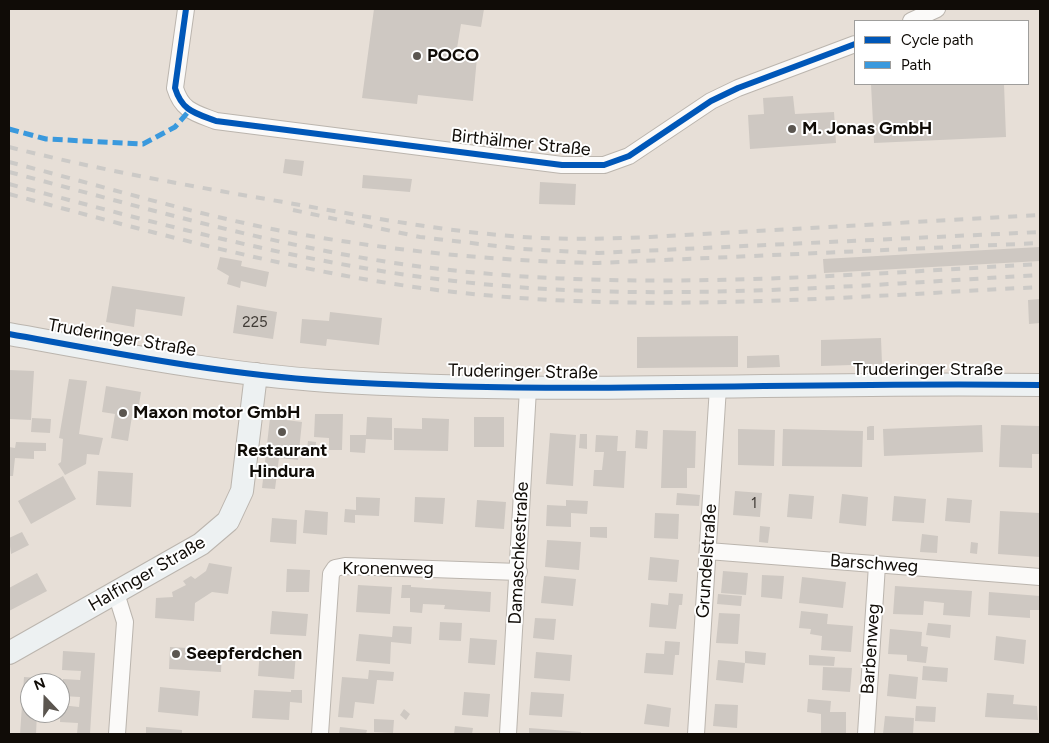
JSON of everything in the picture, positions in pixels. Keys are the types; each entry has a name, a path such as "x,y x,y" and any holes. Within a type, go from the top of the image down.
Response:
{"street":[{"name":"Birthälmer Straße","path":"186,9 175,88 179,100 189,111 216,121 353,140 562,165 604,165 629,156 711,101 738,88 854,44"},
{"path":"913,20 937,9"},
{"name":"Truderinger Straße","path":"9,334 153,359 256,374 395,385 528,389 935,383 1040,385"},
{"name":"Halfinger Straße","path":"9,653 201,544 228,521 238,504 244,483 256,374"},
{"name":"Grundelstraße","path":"696,734 718,387"},
{"name":"Damaschkestraße","path":"508,734 519,572 528,389"},
{"name":"Barschweg","path":"708,551 1040,577"},
{"name":"Barbenweg","path":"866,734 877,565"},
{"name":"Kronenweg","path":"320,734 331,574 335,568 345,566 519,572"},
{"path":"116,593 125,622 117,734"}],"building":[{"name":"POCO","path":"374,9 484,9 481,27 461,24 456,54 477,57 473,101 418,95 417,104 362,98"},
{"path":"871,85 1004,85 1006,137 874,143"},
{"name":"M. Jonas GmbH","path":"793,96 795,114 834,112 836,143 750,149 748,115 764,114 763,98"},
{"path":"285,159 304,161 302,176 283,173"},
{"path":"363,175 412,179 410,192 362,188"},
{"path":"540,182 576,184 575,205 539,204"},
{"path":"1040,247 1040,261 824,273 823,259"},
{"path":"220,257 242,261 241,266 269,272 266,287 241,281 240,288 227,284 229,276 217,269"},
{"path":"112,286 185,297 182,316 136,309 134,327 106,322"},
{"path":"1040,299 1040,323 1029,324 1028,300"},
{"path":"237,305 277,312 273,339 233,333"},
{"path":"330,312 382,318 379,345 327,339 326,346 300,343 302,319 329,321"},
{"path":"738,336 738,367 637,368 637,337"},
{"path":"881,338 882,364 821,366 821,340"},
{"path":"779,355 780,367 747,368 747,356"},
{"path":"9,370 34,371 31,420 9,419"},
{"path":"69,379 87,381 79,434 103,438 99,455 87,454 86,464 65,475 58,464 61,462 63,439 59,438"},
{"name":"Maxon motor GmbH","path":"106,386 141,392 137,417 132,416 128,441 111,438 115,414 102,412"},
{"path":"315,414 343,414 342,450 329,450 329,438 314,437"},
{"path":"367,417 392,418 392,440 366,439 365,453 350,452 350,435 366,435"},
{"path":"474,417 504,417 504,447 474,447"},
{"path":"32,418 51,419 50,433 31,432"},
{"path":"270,418 302,422 298,460 279,458 275,489 262,488"},
{"path":"422,418 449,419 448,451 394,450 394,428 422,429"},
{"path":"982,425 983,452 884,456 883,429"},
{"path":"1001,425 1040,426 1040,454 1032,454 1032,468 999,467"},
{"path":"874,426 874,440 867,440 867,427"},
{"path":"738,429 775,430 774,466 738,465"},
{"path":"783,429 863,431 862,467 782,466"},
{"path":"636,430 648,431 647,449 635,448"},
{"path":"663,430 696,431 695,468 687,468 687,488 661,488"},
{"path":"550,433 576,435 573,486 546,484"},
{"path":"580,434 587,434 587,449 579,448"},
{"path":"596,435 618,436 617,451 626,451 624,488 593,486 594,470 602,470 604,452 595,452"},
{"path":"308,441 316,442 315,458 306,457"},
{"path":"16,442 46,443 46,451 34,451 34,459 15,458 13,476 9,476 9,447 15,448"},
{"path":"98,471 133,473 131,507 96,505"},
{"path":"63,476 76,499 31,524 18,501"},
{"path":"735,491 762,493 760,517 733,515"},
{"path":"677,493 700,495 699,506 676,505"},
{"path":"789,494 814,496 812,519 787,517"},
{"path":"842,494 868,497 866,526 839,523"},
{"path":"894,496 926,499 924,523 892,521"},
{"path":"356,497 380,498 379,516 355,515 355,523 344,522 345,509 356,510"},
{"path":"415,497 445,498 443,524 414,522"},
{"path":"947,498 972,500 970,523 945,521"},
{"path":"477,500 506,502 504,529 475,527"},
{"path":"566,500 588,501 587,514 571,513 571,527 546,526 547,505 566,506"},
{"path":"305,510 328,512 327,535 303,533"},
{"path":"1000,511 1040,513 1040,557 998,554"},
{"path":"655,513 679,514 678,539 654,538"},
{"path":"272,518 297,520 296,544 270,542"},
{"path":"760,526 770,527 768,543 759,542"},
{"path":"590,527 607,527 607,538 590,537"},
{"path":"22,532 29,545 11,554 9,538"},
{"path":"922,534 938,536 937,553 920,552"},
{"path":"547,540 581,542 579,570 545,567"},
{"path":"971,542 978,543 977,554 970,553"},
{"path":"650,557 679,560 677,582 648,580"},
{"path":"209,563 232,567 228,594 212,592 195,603 194,621 155,618 156,598 173,597 172,592 186,585 183,581 191,576 195,579 206,571"},
{"path":"287,569 310,570 309,592 286,592"},
{"path":"723,571 748,573 746,595 721,593"},
{"path":"37,573 47,591 9,611 9,588"},
{"path":"762,575 784,576 782,599 761,597"},
{"path":"544,576 576,579 573,606 541,603"},
{"path":"802,577 846,582 843,608 799,603"},
{"path":"358,585 392,587 390,614 356,612"},
{"path":"402,585 491,592 490,612 444,609 445,605 423,604 422,613 410,612 410,598 401,598"},
{"path":"895,586 972,591 970,617 943,615 944,603 924,601 923,615 893,614"},
{"path":"989,592 1040,596 1040,610 1030,610 1030,618 988,615"},
{"path":"669,593 683,594 682,605 679,605 676,629 649,627 651,603 668,605"},
{"path":"718,594 742,596 741,606 717,604"},
{"path":"272,611 308,614 306,636 270,634"},
{"path":"801,611 828,614 827,624 853,626 851,652 821,650 822,636 810,634 811,629 799,628"},
{"path":"719,613 740,614 738,644 716,643"},
{"path":"535,618 556,619 554,640 533,638"},
{"path":"440,622 462,623 461,641 439,640"},
{"path":"928,623 951,625 950,638 926,635"},
{"path":"393,626 412,627 411,644 391,642 390,664 356,661 359,634 392,637"},
{"path":"890,629 922,632 921,646 928,647 926,663 907,661 907,655 888,654"},
{"path":"996,636 1026,640 1024,664 994,660"},
{"path":"470,638 497,640 495,665 468,663"},
{"path":"665,641 680,642 679,655 675,655 673,675 644,673 646,653 664,654"},
{"path":"170,647 222,650 221,672 169,669"},
{"path":"260,650 296,653 294,679 258,676"},
{"path":"63,651 95,653 90,734 77,734 78,723 70,723 70,706 79,707 80,697 70,696 70,679 80,680 81,671 62,670"},
{"path":"745,651 766,653 765,665 745,663"},
{"path":"536,652 572,655 570,681 534,678"},
{"path":"809,655 835,657 834,666 809,665"},
{"path":"718,660 745,663 743,683 716,680"},
{"path":"923,666 948,668 947,682 922,680"},
{"path":"823,667 852,668 850,692 822,690"},
{"path":"369,670 394,672 393,681 377,680 374,704 355,702 353,718 338,717 342,677 368,679"},
{"path":"889,674 918,677 916,699 887,696"},
{"path":"160,687 200,691 198,716 158,712"},
{"path":"254,690 291,692 291,690 302,690 302,703 290,702 289,720 252,718"},
{"path":"464,692 490,694 488,717 462,715"},
{"path":"531,692 564,694 562,717 529,715"},
{"path":"987,693 1014,695 1013,704 1037,706 1038,720 985,717"},
{"path":"808,699 831,701 830,712 846,712 846,734 821,734 821,714 807,712"},
{"path":"647,704 671,708 669,727 644,724"},
{"path":"715,704 738,705 737,728 713,726"},
{"path":"916,706 936,707 935,722 915,721"},
{"path":"404,709 410,714 406,720 400,715"},
{"path":"885,716 914,718 913,734 883,734"},
{"path":"374,719 394,720 393,733 374,732"},
{"path":"21,723 37,723 36,734 20,734"},
{"path":"455,726 473,728 472,734 454,734"},
{"path":"146,727 182,730 182,734 146,734"},
{"path":"340,727 367,730 366,734 339,734"},
{"path":"529,728 581,732 581,734 529,734"}],"railway":[{"path":"9,147 145,177 368,217 453,230 528,237 580,239 650,237 1040,215"},
{"path":"9,162 176,207 277,230 397,249 477,257 598,263 1040,243"},
{"path":"9,172 176,217 288,243 345,255 459,271 531,277 677,280 822,276 1040,264"},
{"path":"9,184 230,241 286,253 398,274 527,288 600,291 747,291 1040,275"},
{"path":"9,194 174,238 285,264 398,285 527,299 600,302 747,302 1040,287"},
{"path":"293,210 420,237 522,249 598,253 1040,232"}],"marked path":[{"path":"9,129 46,139 143,144 175,127 189,111"}],"cycle path":[{"path":"186,9 175,88 181,102 190,110 202,116 216,121 562,165 604,165 629,156 711,101 738,88 854,44"},
{"path":"9,334 208,368 328,381 417,385 595,388 951,384 1040,385"}],"place":[{"name":"POCO","path":"417,56"},
{"name":"M. Jonas GmbH","path":"792,129"},
{"name":"Maxon motor GmbH","path":"123,413"},
{"name":"Restaurant Hindura","path":"282,432"},
{"name":"Seepferdchen","path":"176,654"}]}
